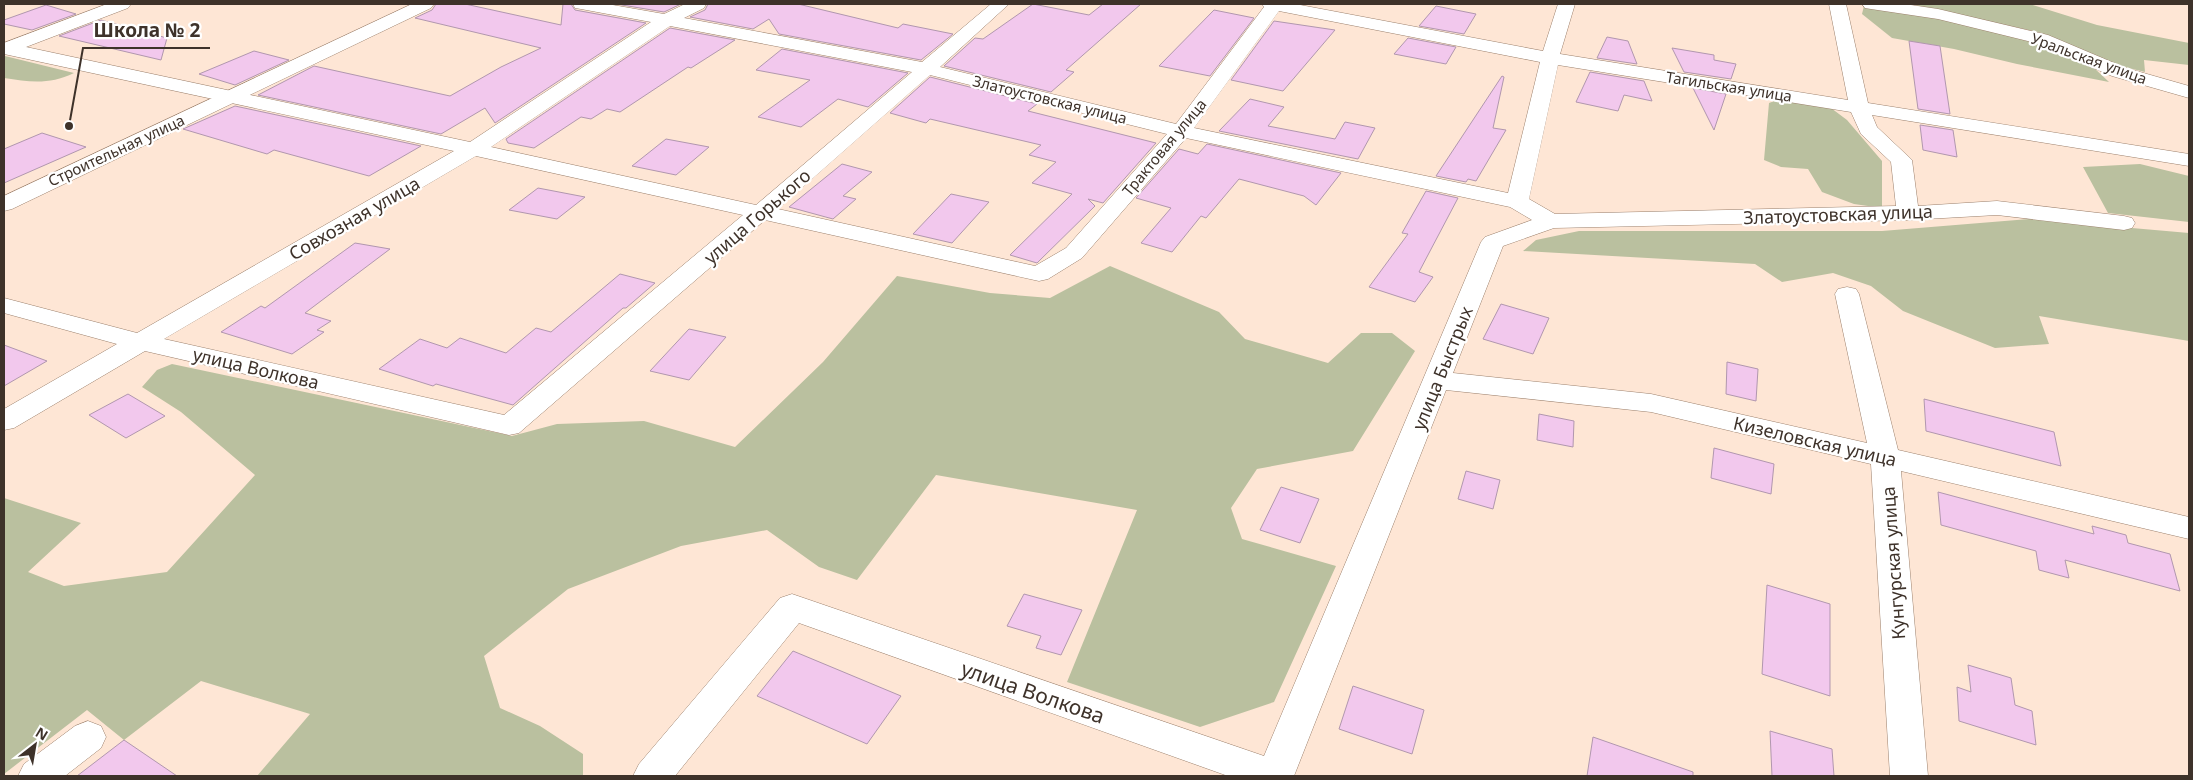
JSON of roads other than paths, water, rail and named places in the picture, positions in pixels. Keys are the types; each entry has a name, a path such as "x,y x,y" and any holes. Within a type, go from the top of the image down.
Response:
{"street":[{"path":"5,49 122,4"},
{"name":"Строительная улица","path":"4,204 425,4"},
{"name":"Златоустовская улица","path":"581,4 927,69 1181,131 1517,202"},
{"name":"Совхозная улица","path":"4,421 472,149 667,20 698,4"},
{"name":"улица Горького","path":"510,426 1001,4"},
{"name":"Тагильская улица","path":"1270,4 1550,58 2189,160"},
{"name":"Трактовая улица","path":"760,213 1039,274 1074,253 1181,131 1274,4"},
{"path":"1551,222 1517,202 1550,58 1567,4"},
{"path":"1838,4 1859,107 1868,130 1900,160 1908,214"},
{"name":"Уральская улица","path":"1871,4 1938,14 2042,39 2119,72 2188,94"},
{"path":"5,49 760,213"},
{"name":"Златоустовская улица","path":"1551,222 1908,214 1997,208 2124,223"},
{"name":"улица Быстрых","path":"1274,776 1493,242 1551,222"},
{"name":"Кунгурская улица","path":"1847,294 1885,458 1909,776"},
{"name":"улица Волкова","path":"4,305 140,342 510,426"},
{"name":"Кизеловская улица","path":"1437,380 1651,402 2189,528"},
{"name":"улица Волкова","path":"652,776 792,607 1274,776"},
{"path":"37,776 88,737"}],"place":[{"name":"Школа № 2","path":"69,126"}]}
